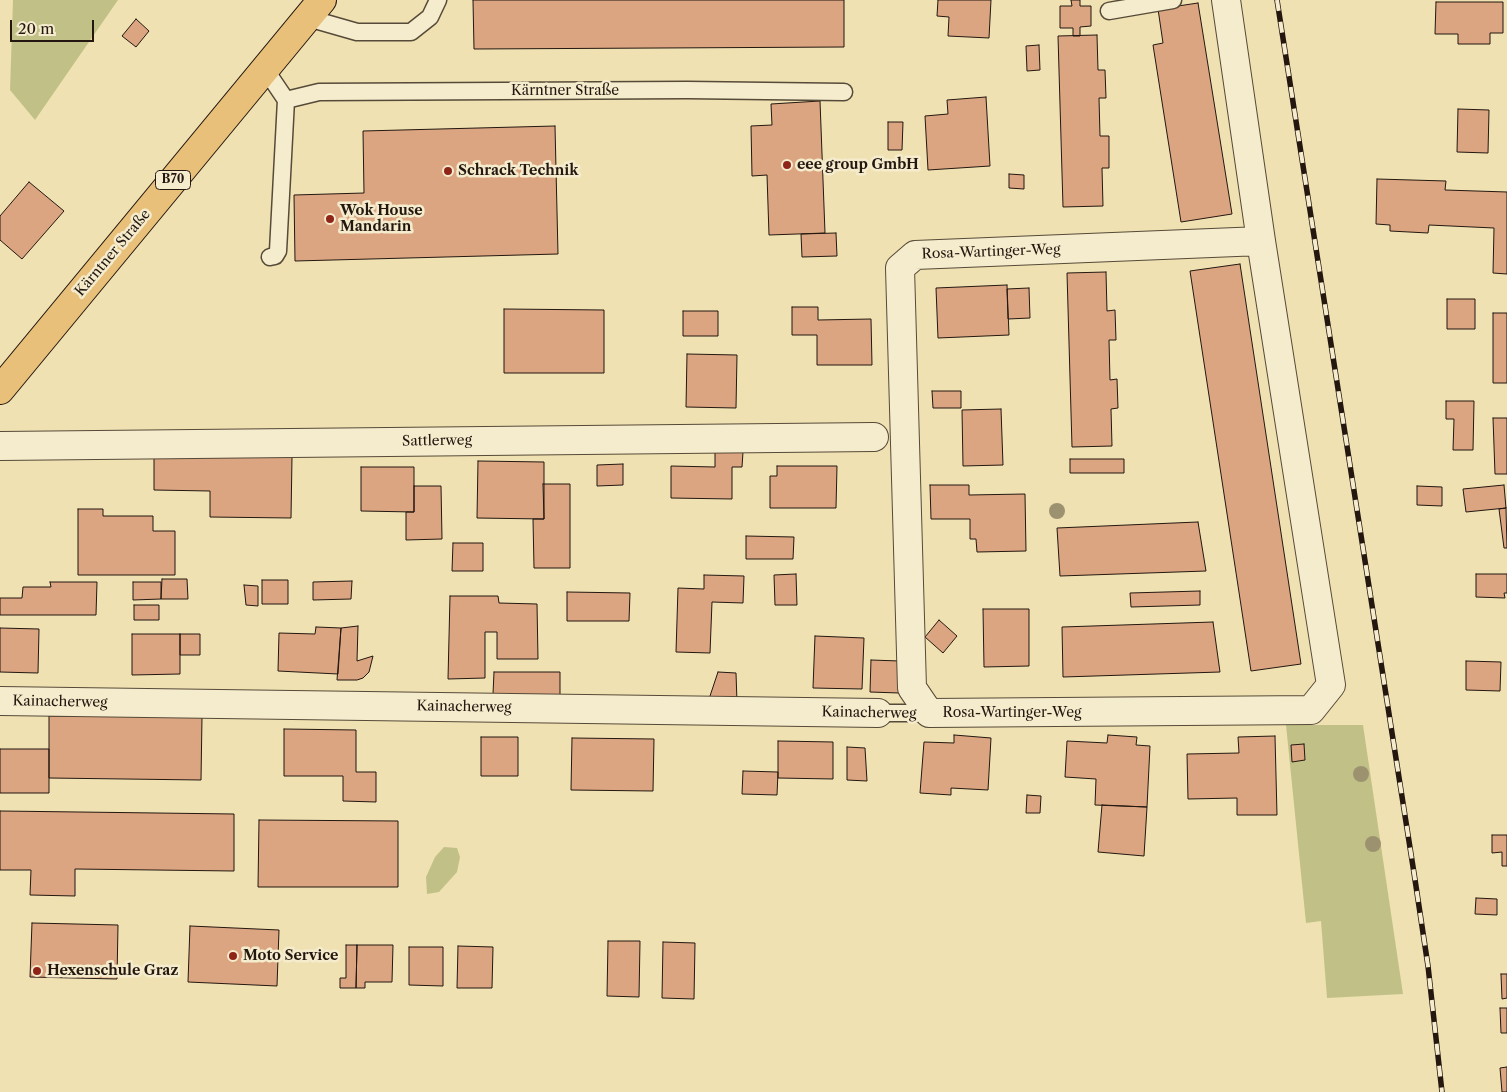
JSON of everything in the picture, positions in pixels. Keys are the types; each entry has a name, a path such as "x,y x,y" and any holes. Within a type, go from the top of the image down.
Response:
{"main road":[{"name":"Kärntner Straße","path":"0,390 315,9"}],"street":[{"name":"Rosa-Wartinger-Weg","path":"1226,0 1261,241 1331,685 1310,710 929,714 912,688 900,268 915,255 1261,241"},
{"name":"Sattlerweg","path":"0,446 874,437"},
{"name":"Kainacherweg","path":"0,701 878,713"}],"lane":[{"path":"315,9 356,32 411,32 430,17 438,0"},
{"path":"1109,11 1172,0"},
{"path":"265,69 286,100 278,251 275,256 270,258"},
{"name":"Kärntner Straße","path":"286,100 319,92 687,90 844,92"},
{"name":"Kainacherweg","path":"878,713 929,714"}],"green space":[{"path":"13,0 118,0 35,120 10,90"},
{"path":"1286,725 1363,725 1403,994 1327,998 1321,921 1306,923"},
{"path":"444,847 457,848 460,857 457,872 439,892 427,894 426,877 435,857"}],"building":[{"path":"473,0 844,0 844,47 474,49"},
{"path":"938,0 991,0 989,38 948,36 949,17 937,16"},
{"path":"1071,0 1080,0 1080,6 1091,6 1091,26 1080,27 1080,36 1073,36 1073,28 1060,28 1060,6 1072,6"},
{"path":"1436,2 1503,2 1503,33 1490,33 1490,44 1458,44 1458,34 1435,34"},
{"path":"1198,3 1232,214 1181,222 1153,45 1163,43 1158,9"},
{"path":"136,19 149,31 136,47 122,36"},
{"path":"1097,35 1098,70 1105,70 1106,98 1099,98 1100,136 1109,136 1109,168 1102,168 1103,206 1063,207 1058,36"},
{"path":"1039,45 1040,70 1027,71 1026,46"},
{"path":"986,97 990,166 928,170 925,116 948,114 947,100"},
{"name":"eee group GmbH","path":"820,101 825,233 769,235 767,175 752,176 751,126 772,125 771,104"},
{"path":"1458,109 1489,110 1488,153 1457,152"},
{"path":"888,122 903,122 902,150 888,150"},
{"path":"555,126 558,254 295,261 294,195 364,193 363,131"},
{"path":"1009,174 1024,175 1024,189 1009,188"},
{"path":"1377,179 1446,181 1445,190 1507,192 1507,274 1493,273 1494,228 1429,225 1428,233 1390,231 1390,225 1376,224"},
{"path":"29,182 64,211 22,259 0,240 0,216"},
{"path":"836,233 837,256 802,257 801,234"},
{"path":"1240,264 1301,664 1251,671 1190,271"},
{"path":"1106,272 1107,311 1115,310 1116,340 1109,340 1110,380 1117,379 1118,408 1111,409 1112,446 1072,447 1067,273"},
{"path":"1007,285 1009,335 938,338 936,288"},
{"path":"1029,288 1030,318 1008,319 1007,289"},
{"path":"1447,299 1475,299 1475,329 1447,329"},
{"path":"792,307 818,307 818,320 871,319 872,365 817,365 817,335 792,335"},
{"path":"504,309 604,310 604,373 504,373"},
{"path":"683,311 718,311 718,336 683,336"},
{"path":"1493,313 1507,313 1507,383 1493,383"},
{"path":"687,354 737,355 736,408 686,407"},
{"path":"932,391 961,391 961,408 933,408"},
{"path":"1446,401 1474,401 1473,450 1453,450 1454,419 1446,419"},
{"path":"1001,409 1003,465 963,466 962,410"},
{"path":"1493,418 1507,418 1507,474 1495,474"},
{"path":"715,452 743,452 742,467 732,467 732,499 671,498 671,466 715,467"},
{"path":"154,455 292,457 291,518 210,517 210,491 154,490"},
{"path":"1070,459 1124,459 1124,473 1070,473"},
{"path":"478,461 544,462 544,519 477,518"},
{"path":"623,464 623,485 597,486 597,465"},
{"path":"777,466 837,466 836,508 770,508 770,476 777,476"},
{"path":"361,467 414,467 414,512 361,511"},
{"path":"543,484 570,484 570,568 534,568 533,519 544,519"},
{"path":"930,485 969,485 969,495 1025,494 1026,551 977,552 976,539 970,539 970,519 931,519"},
{"path":"1504,485 1506,508 1466,512 1463,489"},
{"path":"414,486 441,486 442,539 406,540 406,512 414,512"},
{"path":"1417,486 1442,487 1442,506 1417,505"},
{"path":"1506,508 1507,548 1504,548 1499,509"},
{"path":"78,509 103,509 103,516 153,516 153,531 175,531 175,575 78,575"},
{"path":"1198,522 1206,571 1060,576 1057,528"},
{"path":"746,536 794,537 793,559 746,559"},
{"path":"453,543 483,543 483,571 452,571"},
{"path":"796,574 797,605 775,605 774,575"},
{"path":"1476,574 1507,574 1507,593 1504,593 1505,598 1476,597"},
{"path":"704,575 744,576 743,603 712,602 710,653 676,652 678,588 704,589"},
{"path":"162,579 187,579 188,599 161,599"},
{"path":"262,580 288,580 288,604 262,604"},
{"path":"352,581 351,599 313,600 313,582"},
{"path":"50,582 97,582 96,615 0,615 0,598 22,598 23,587 51,587"},
{"path":"133,582 161,582 161,599 133,600"},
{"path":"244,585 258,586 258,606 246,605"},
{"path":"1200,591 1200,605 1131,607 1130,593"},
{"path":"567,592 630,593 629,621 567,621"},
{"path":"450,596 498,596 499,603 537,604 538,659 497,659 497,632 485,632 485,678 448,679"},
{"path":"134,605 159,605 159,620 134,620"},
{"path":"983,609 1029,609 1029,666 984,667"},
{"path":"939,620 957,636 943,653 925,637"},
{"path":"1213,622 1220,672 1063,677 1062,627"},
{"path":"358,626 357,661 373,656 369,672 363,678 357,680 337,680 341,628"},
{"path":"316,627 341,628 338,674 278,671 279,633 315,634"},
{"path":"0,628 39,629 38,673 0,672"},
{"path":"132,634 180,634 180,674 132,675"},
{"path":"180,634 200,634 200,655 180,655"},
{"path":"815,636 864,638 862,689 813,688"},
{"path":"871,660 900,661 899,693 870,692"},
{"path":"1466,661 1501,662 1500,691 1466,690"},
{"path":"494,672 560,672 560,695 493,694"},
{"path":"718,672 736,673 737,702 709,699"},
{"path":"49,716 202,717 201,780 49,778"},
{"path":"284,729 356,730 356,772 376,772 376,802 343,801 343,776 284,776"},
{"path":"954,735 991,738 988,790 951,788 951,795 920,793 924,742 954,743"},
{"path":"1108,735 1137,737 1136,745 1150,746 1147,807 1095,805 1096,779 1065,777 1067,741 1107,743"},
{"path":"1275,736 1277,815 1237,815 1237,798 1188,799 1187,754 1239,753 1238,737"},
{"path":"481,737 518,737 518,776 481,776"},
{"path":"572,738 654,739 653,791 571,790"},
{"path":"778,741 833,742 833,779 778,778"},
{"path":"1304,744 1305,760 1292,762 1291,745"},
{"path":"847,747 865,748 867,781 847,780"},
{"path":"0,749 49,749 49,793 0,793"},
{"path":"743,771 778,772 777,795 742,794"},
{"path":"1027,795 1041,796 1040,813 1026,813"},
{"path":"1102,805 1147,807 1144,856 1098,852"},
{"path":"0,811 234,814 234,871 75,869 75,896 30,895 31,870 0,870"},
{"path":"259,820 398,821 398,887 258,887"},
{"path":"1492,835 1507,835 1507,866 1502,866 1502,852 1492,853"},
{"path":"1476,898 1497,899 1497,915 1475,914"},
{"path":"32,923 118,925 117,979 30,977"},
{"name":"Moto Service","path":"190,926 279,930 277,986 188,982"},
{"path":"608,941 640,941 639,997 607,996"},
{"path":"663,942 695,943 694,999 662,998"},
{"path":"346,945 357,945 356,988 340,988 340,978 346,978"},
{"path":"357,945 393,945 392,982 365,982 365,988 356,988"},
{"path":"458,946 493,947 492,988 457,988"},
{"path":"409,947 443,947 443,986 409,985"},
{"path":"1501,974 1507,974 1507,998 1502,999"},
{"path":"1500,1008 1507,1008 1507,1033 1501,1033"},
{"path":"1507,1067 1507,1092 1502,1092 1500,1068"}],"railway":[{"path":"1277,0 1414,873 1428,966 1442,1092"}],"place":[{"name":"eee group GmbH","path":"787,165"},
{"name":"Schrack Technik","path":"448,171"},
{"name":"Wok House Mandarin","path":"330,219"},
{"name":"Moto Service","path":"233,956"},
{"name":"Hexenschule Graz","path":"37,971"}]}
